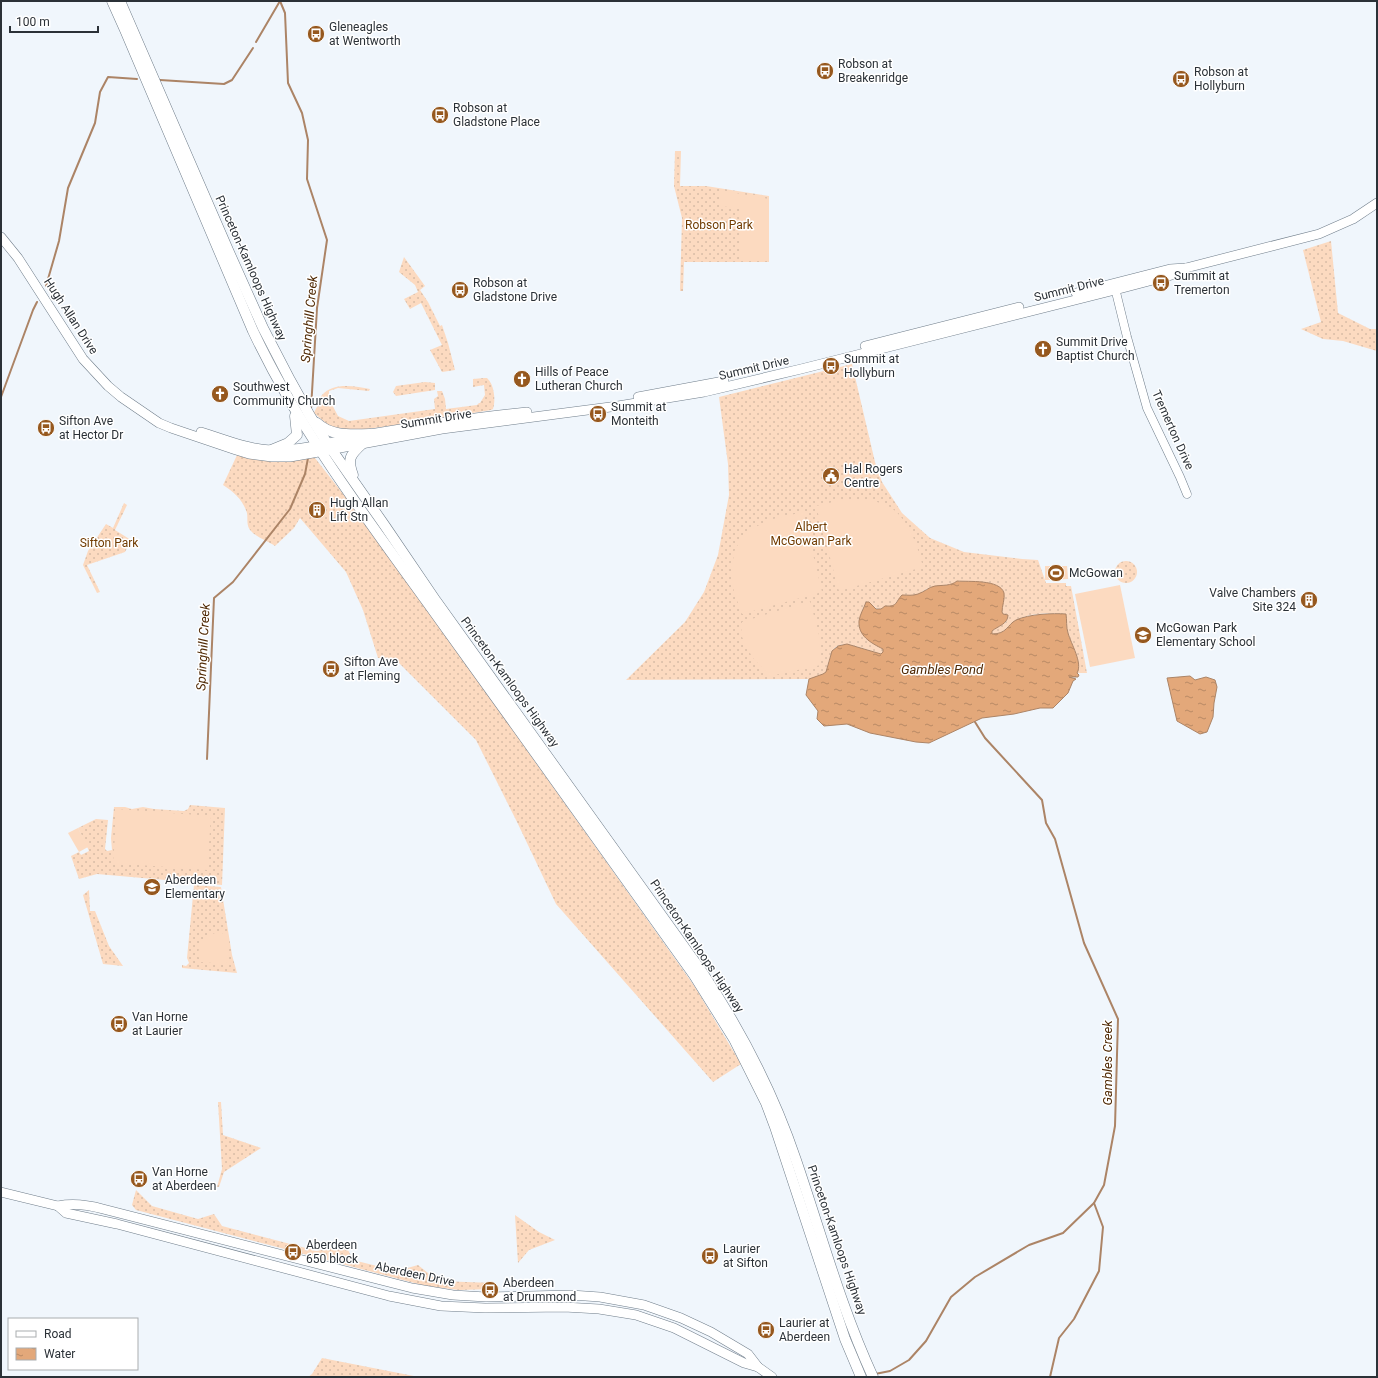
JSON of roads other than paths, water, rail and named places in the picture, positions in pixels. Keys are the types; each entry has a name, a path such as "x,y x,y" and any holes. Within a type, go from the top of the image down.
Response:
{"main road":[{"name":"Princeton-Kamloops Highway","path":"112,1 253,331 294,410 318,449 376,531 694,975 734,1039 762,1096 775,1127 840,1325 859,1374"},
{"name":"Princeton-Kamloops Highway","path":"120,1 260,321 310,416 436,601 702,972 740,1034 760,1072 783,1123 831,1269 873,1377"},
{"name":"Summit Drive","path":"329,446 362,444 442,429 618,406 704,392 801,369 1114,286 1170,269 1186,268 1319,234 1353,219 1377,203"},
{"name":"Hugh Allan Drive","path":"1,237 12,248 83,359 108,386 159,423 249,454 272,457 290,457 318,449"},
{"name":"Summit Drive","path":"318,449 370,434 502,414 620,401 728,380 1114,286"},
{"path":"272,450 288,443 297,435 294,410"},
{"name":"Hugh Allan Drive","path":"148,414 238,444 272,450 318,449"},
{"path":"310,416 322,427 332,432 347,434 370,434"},
{"path":"358,488 350,464 350,458 355,450 362,444"},
{"name":"Aberdeen Drive","path":"1,1192 58,1206 68,1204 98,1207 412,1288 453,1295 486,1297 571,1295 600,1297 644,1305 681,1318 711,1332 748,1354 758,1367 772,1377"},
{"name":"Aberdeen Drive","path":"58,1206 66,1213 126,1227 389,1296 441,1306 485,1308 564,1306 599,1309 636,1315 674,1328 744,1363 758,1367"}],"street":[{"name":"Tremerton Drive","path":"1114,286 1147,408 1180,477 1186,494"}],"water":[{"name":"Gambles Pond","path":"957,581 990,583 997,585 1004,593 1002,612 1003,614 1008,615 1008,618 1005,623 992,631 992,634 1001,633 1016,620 1027,616 1041,614 1066,614 1067,631 1079,664 1077,673 1079,675 1078,677 1069,677 1076,679 1073,681 1068,693 1053,708 1040,708 1014,714 982,718 929,743 870,733 847,724 824,726 817,719 818,711 806,695 809,679 826,672 832,651 838,646 847,644 881,654 883,652 883,649 863,635 859,626 861,613 866,602 869,602 876,609 881,609 885,606 892,606 896,604 902,595 916,595 933,587 950,585"},
{"path":"1190,676 1195,680 1206,677 1215,680 1217,687 1213,717 1207,732 1200,734 1177,721 1167,678"}],"waterway":[{"name":"Springhill Creek","path":"280,1 285,13 288,83 302,113 308,140 307,179 327,240 317,308 311,409"},
{"path":"256,42 280,1"},
{"path":"160,80 224,84 232,80 253,48"},
{"name":"Springhill Creek","path":"46,286 59,241 68,188 95,123 100,92 108,77 137,79"},
{"name":"Springhill Creek","path":"1,397 37,302"},
{"name":"Springhill Creek","path":"207,759 214,598 233,582 290,509 305,474 308,458"},
{"name":"Gambles Creek","path":"875,1374 890,1371 909,1360 926,1341 951,1297 975,1277 1029,1245 1063,1233 1094,1203 1104,1185 1115,1126 1118,1019 1084,943 1055,839 1046,823 1042,800 985,738 975,722"},
{"name":"Gambles Creek","path":"1050,1377 1059,1338 1074,1319 1099,1271 1103,1227 1094,1203"}],"place":[{"name":"Gleneagles at Wentworth","path":"316,34"},
{"name":"Robson at Breakenridge","path":"825,71"},
{"name":"Robson at Hollyburn","path":"1181,79"},
{"name":"Robson at Gladstone Place","path":"440,115"},
{"name":"Summit at Tremerton","path":"1161,283"},
{"name":"Robson at Gladstone Drive","path":"460,290"},
{"name":"Summit Drive Baptist Church","path":"1043,349"},
{"name":"Summit at Hollyburn","path":"831,366"},
{"name":"Hills of Peace Lutheran Church","path":"522,379"},
{"name":"Southwest Community Church","path":"220,394"},
{"name":"Summit at Monteith","path":"598,414"},
{"name":"Sifton Ave at Hector Dr","path":"46,428"},
{"name":"Hal Rogers Centre","path":"831,476"},
{"name":"Hugh Allan Lift Stn","path":"317,510"},
{"name":"McGowan","path":"1056,573"},
{"name":"Valve Chambers Site 324","path":"1309,600"},
{"name":"McGowan Park Elementary School","path":"1143,635"},
{"name":"Sifton Ave at Fleming","path":"331,669"},
{"name":"Aberdeen Elementary","path":"152,887"},
{"name":"Van Horne at Laurier","path":"119,1024"},
{"name":"Van Horne at Aberdeen","path":"139,1179"},
{"name":"Aberdeen 650 block","path":"293,1252"},
{"name":"Laurier at Sifton","path":"710,1256"},
{"name":"Aberdeen at Drummond","path":"490,1290"},
{"name":"Laurier at Aberdeen","path":"766,1330"}],"park label":[{"name":"Robson Park","path":"719,225"},
{"name":"Albert McGowan Park","path":"811,534"},
{"name":"Sifton Park","path":"109,543"}]}
